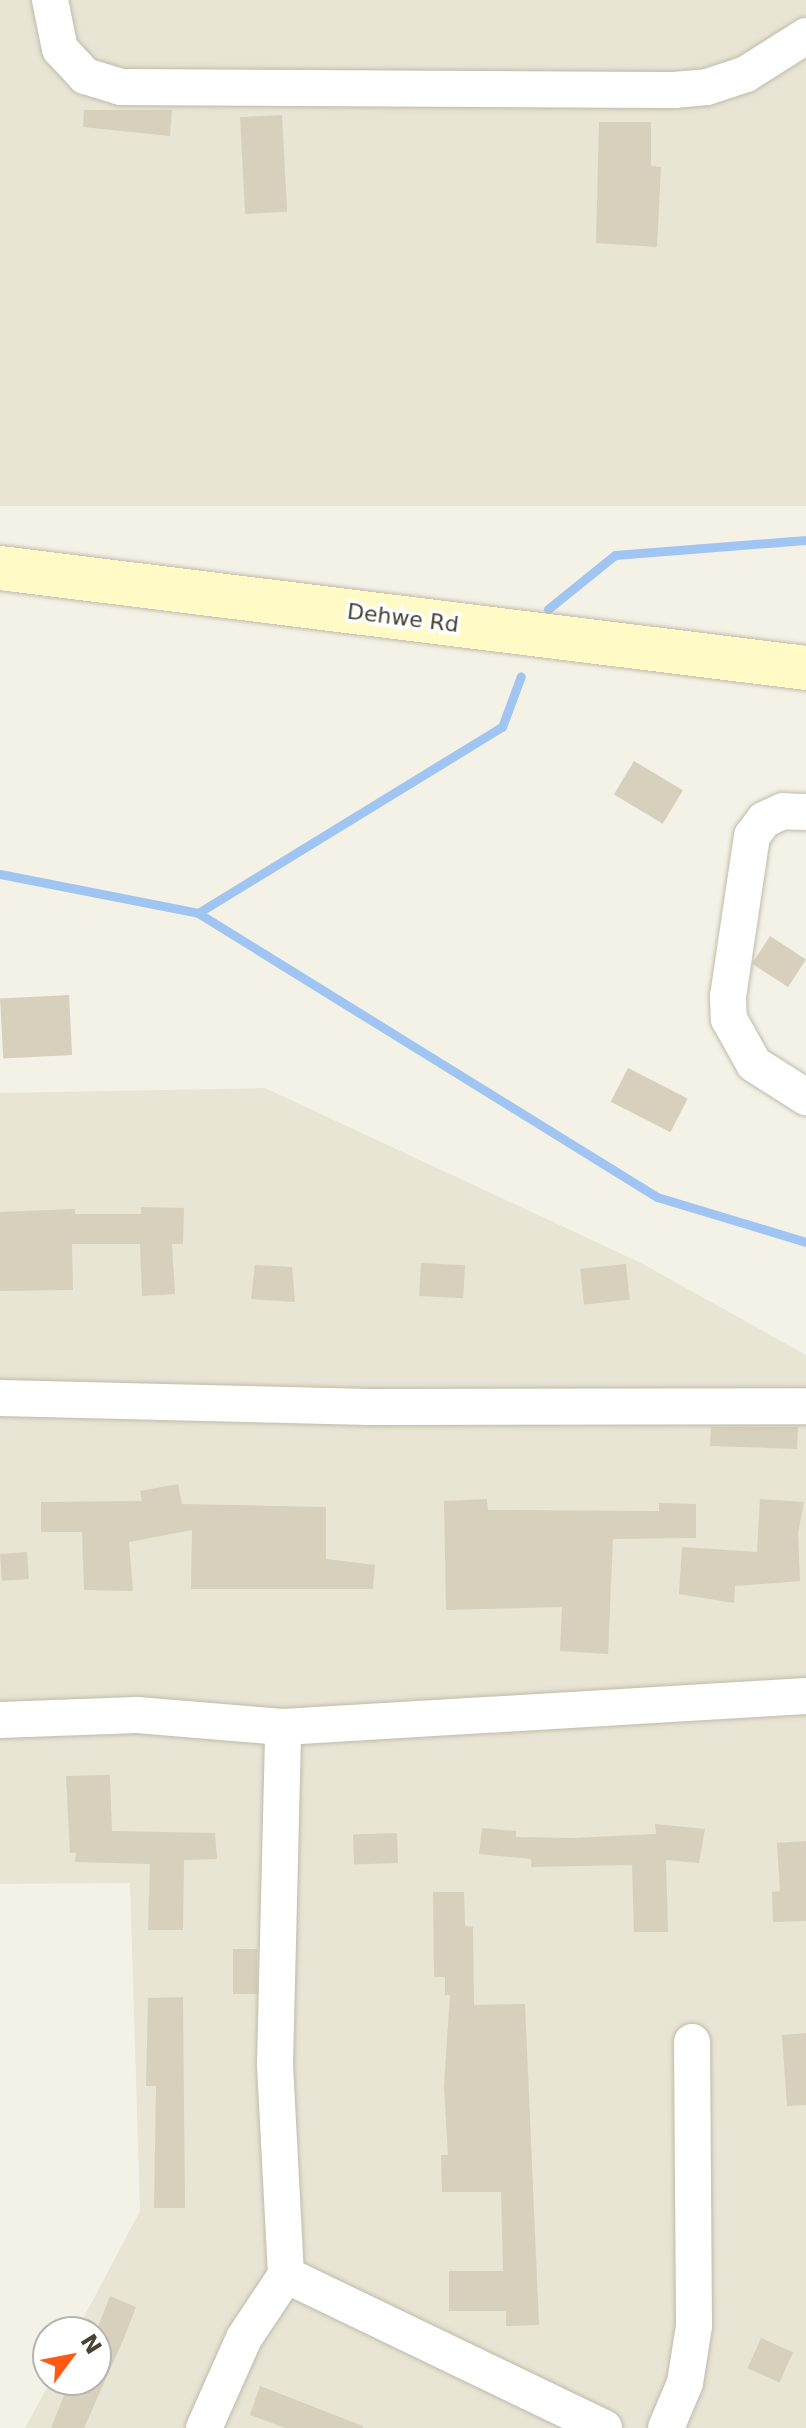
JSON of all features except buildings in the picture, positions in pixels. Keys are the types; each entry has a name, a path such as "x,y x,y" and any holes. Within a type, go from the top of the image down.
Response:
{"street":[{"path":"50,0 60,49 85,76 120,87 674,90 707,87 746,74 806,36"},
{"name":"Dehwe Rd","path":"0,568 806,668"},
{"path":"806,812 783,811 764,820 752,836 728,996 729,1019 754,1064 806,1097"},
{"path":"0,1398 369,1407 806,1406"},
{"path":"0,1720 137,1715 283,1727 806,1696"},
{"path":"204,2428 244,2338 286,2275 275,2064 283,1727"},
{"path":"666,2428 685,2383 694,2326 692,2042"},
{"path":"286,2275 604,2428"}],"shaded area":[{"path":"0,0 806,0 806,506 0,506"},
{"path":"265,1088 641,1263 806,1355 806,2428 25,2428 42,2396 112,2396 112,2316 84,2316 140,2211 130,1883 0,1884 0,1093"}],"waterway":[{"path":"548,609 615,555 806,540"},
{"path":"198,913 502,727 521,676"},
{"path":"0,874 198,913 657,1197 806,1242"}]}
